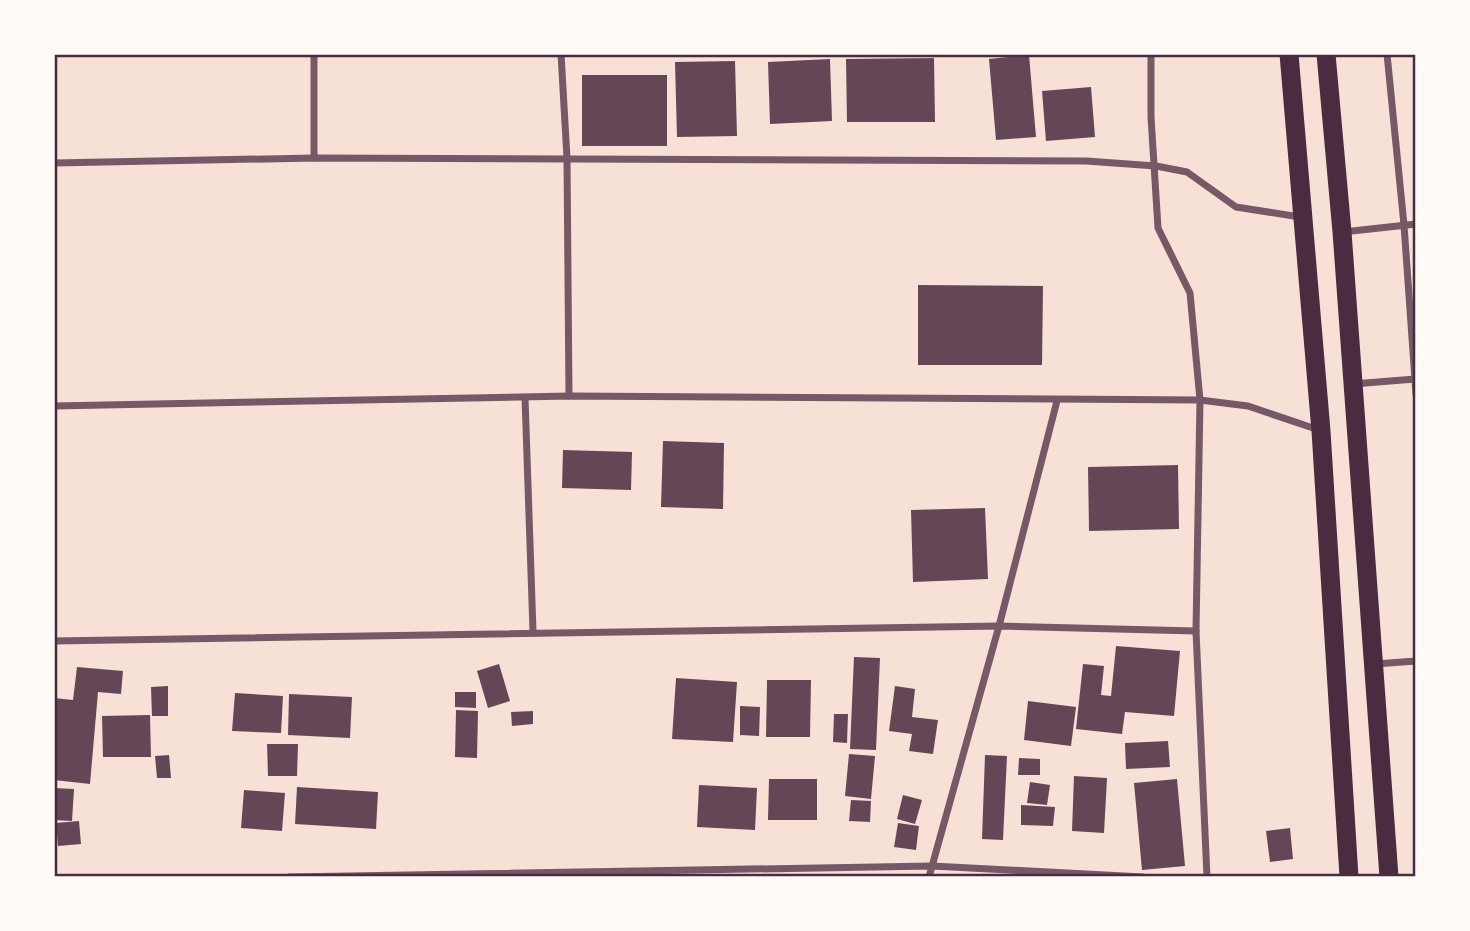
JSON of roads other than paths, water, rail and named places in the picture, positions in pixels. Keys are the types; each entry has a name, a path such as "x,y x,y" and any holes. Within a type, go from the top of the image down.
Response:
{"highway":[{"path":"1289,54 1321,430 1349,877"},
{"path":"1326,54 1342,232 1389,877"}],"street":[{"path":"314,54 314,158"},
{"path":"561,54 566,158 569,396"},
{"path":"1151,54 1151,117 1158,228 1190,293 1200,400 1196,631 1207,877"},
{"path":"1387,54 1404,225 1416,394"},
{"path":"54,163 314,158 1086,161 1156,166 1198,177 1236,206 1302,217"},
{"path":"1342,232 1416,224"},
{"path":"1353,384 1415,379"},
{"path":"54,406 569,396 1200,400 1248,406 1321,430"},
{"path":"525,398 533,631"},
{"path":"929,877 999,626 1057,401"},
{"path":"54,641 533,631 999,626 1196,631"},
{"path":"1374,664 1416,661"},
{"path":"289,877 932,866 1143,877"}]}
